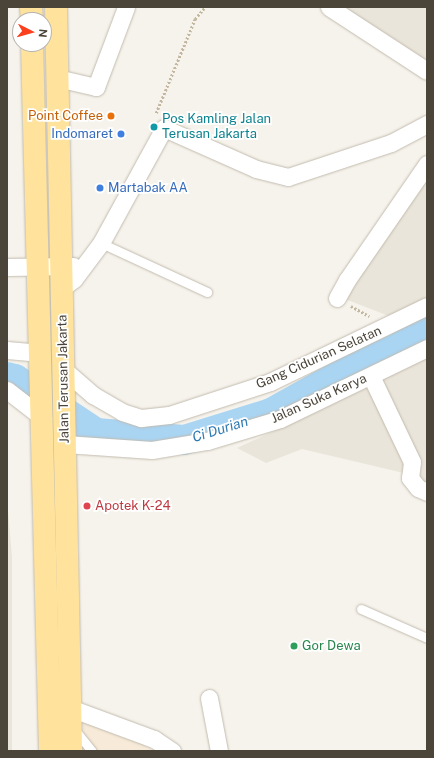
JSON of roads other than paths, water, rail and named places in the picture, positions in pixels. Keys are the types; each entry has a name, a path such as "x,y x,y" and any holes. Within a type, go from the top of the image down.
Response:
{"main road":[{"name":"Jalan Terusan Jakarta","path":"56,7 62,277 70,375 64,401 71,751"},
{"name":"Jalan Terusan Jakarta","path":"32,52 43,409 50,751"}],"street":[{"path":"57,78 96,87 126,7"},
{"path":"329,7 427,70"},
{"path":"7,267 38,268 62,277 85,265 101,243 164,128 256,169 288,177 391,143 427,124"},
{"path":"337,298 351,273 427,164"},
{"name":"Gang Cidurian Selatan","path":"70,375 122,412 141,418 169,415 270,382 427,306"},
{"name":"Jalan Suka Karya","path":"65,439 152,450 207,441 280,419 427,348"},
{"path":"7,350 41,356"},
{"path":"371,376 412,462 410,478 418,488 427,492"},
{"path":"7,390 43,409"},
{"path":"209,698 219,751"},
{"path":"71,716 154,740 172,751"}],"lane":[{"path":"101,243 207,292"},
{"path":"361,609 427,638"},
{"path":"71,716 92,751"}],"waterway":[{"name":"Ci Durian","path":"7,377 15,379 96,433 184,440 271,413 427,326"}],"place":[{"name":"Point Coffee","path":"111,116"},
{"name":"Pos Kamling Jalan Terusan Jakarta","path":"154,127"},
{"name":"Indomaret","path":"121,134"},
{"name":"Martabak AA","path":"100,188"},
{"name":"Apotek K-24","path":"87,506"},
{"name":"Gor Dewa","path":"294,646"}]}
